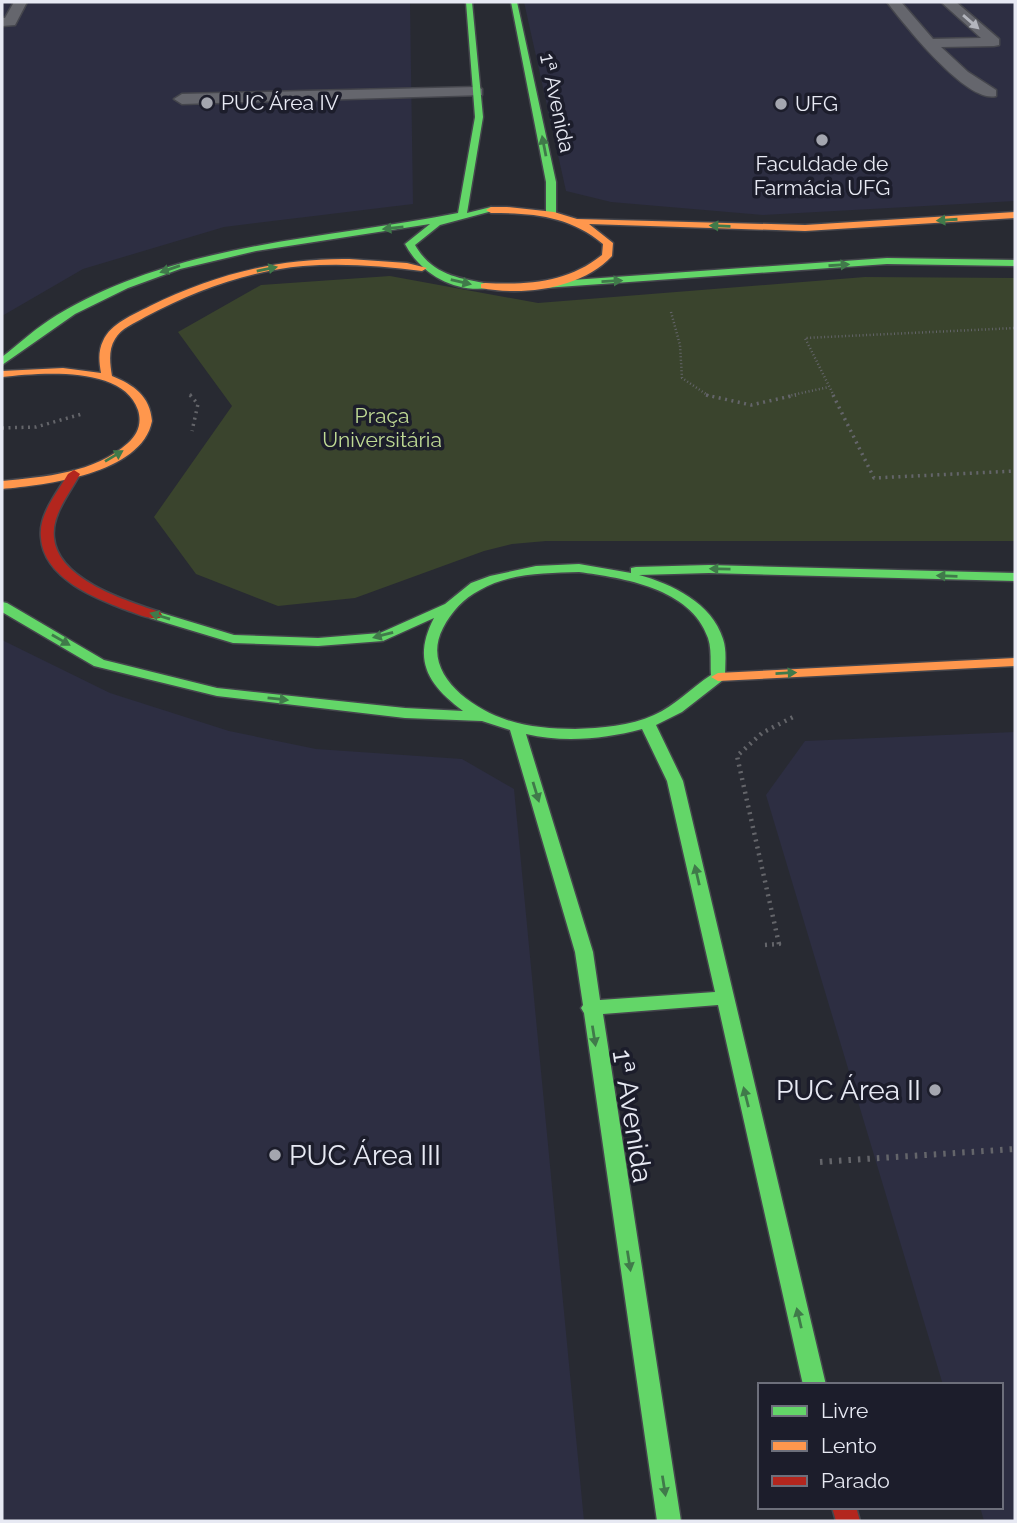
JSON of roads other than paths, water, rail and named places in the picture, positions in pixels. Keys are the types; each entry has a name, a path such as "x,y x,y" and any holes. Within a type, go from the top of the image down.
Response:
{"main road":[{"path":"461,215 479,117 468,2"},
{"name":"1ª Avenida","path":"514,2 551,182 551,213"},
{"path":"2,362 32,337 61,318 172,268 247,249 419,226 461,215 501,210 551,213 580,221 598,231 608,243 607,256 595,268 573,279 544,285"},
{"path":"422,268 412,256 410,244 419,232 461,215"},
{"path":"580,221 805,228 1015,215"},
{"path":"107,377 102,360 111,337 120,328 187,290 268,268 303,263 382,262 422,268 445,278 474,285 509,288 887,261 1015,263"},
{"path":"2,374 43,370 77,371 107,377 132,389 146,404 147,423 135,442 110,460 74,474 35,483 2,485"},
{"path":"74,474 49,520 50,552 75,582 132,608 233,639 318,642 383,637 445,608 482,584 512,574 579,568 613,571 709,569 1015,578"},
{"path":"613,571 676,594 700,613 715,635 718,677"},
{"path":"2,606 99,663 217,692 405,713 482,716 516,726 557,733 604,733 647,723 688,703 718,677 1015,662"},
{"path":"445,608 428,645 436,676 464,704 482,716"},
{"path":"647,723 675,781 715,949 723,999 815,1383"},
{"name":"1ª Avenida","path":"516,726 584,952 590,1008 669,1521"},
{"path":"590,1008 723,999"}],"lane":[{"path":"2,22 10,22 20,2"},
{"path":"894,2 929,43 972,84 991,93"},
{"path":"929,43 994,42 948,2"},
{"path":"182,99 477,92"}],"place":[{"name":"PUC Área IV","path":"207,103"},
{"name":"UFG","path":"781,104"},
{"name":"Faculdade de Farmácia UFG","path":"822,140"},
{"name":"PUC Área II","path":"935,1090"},
{"name":"PUC Área III","path":"275,1155"}],"park label":[{"name":"Praça Universitária","path":"382,428"}]}
